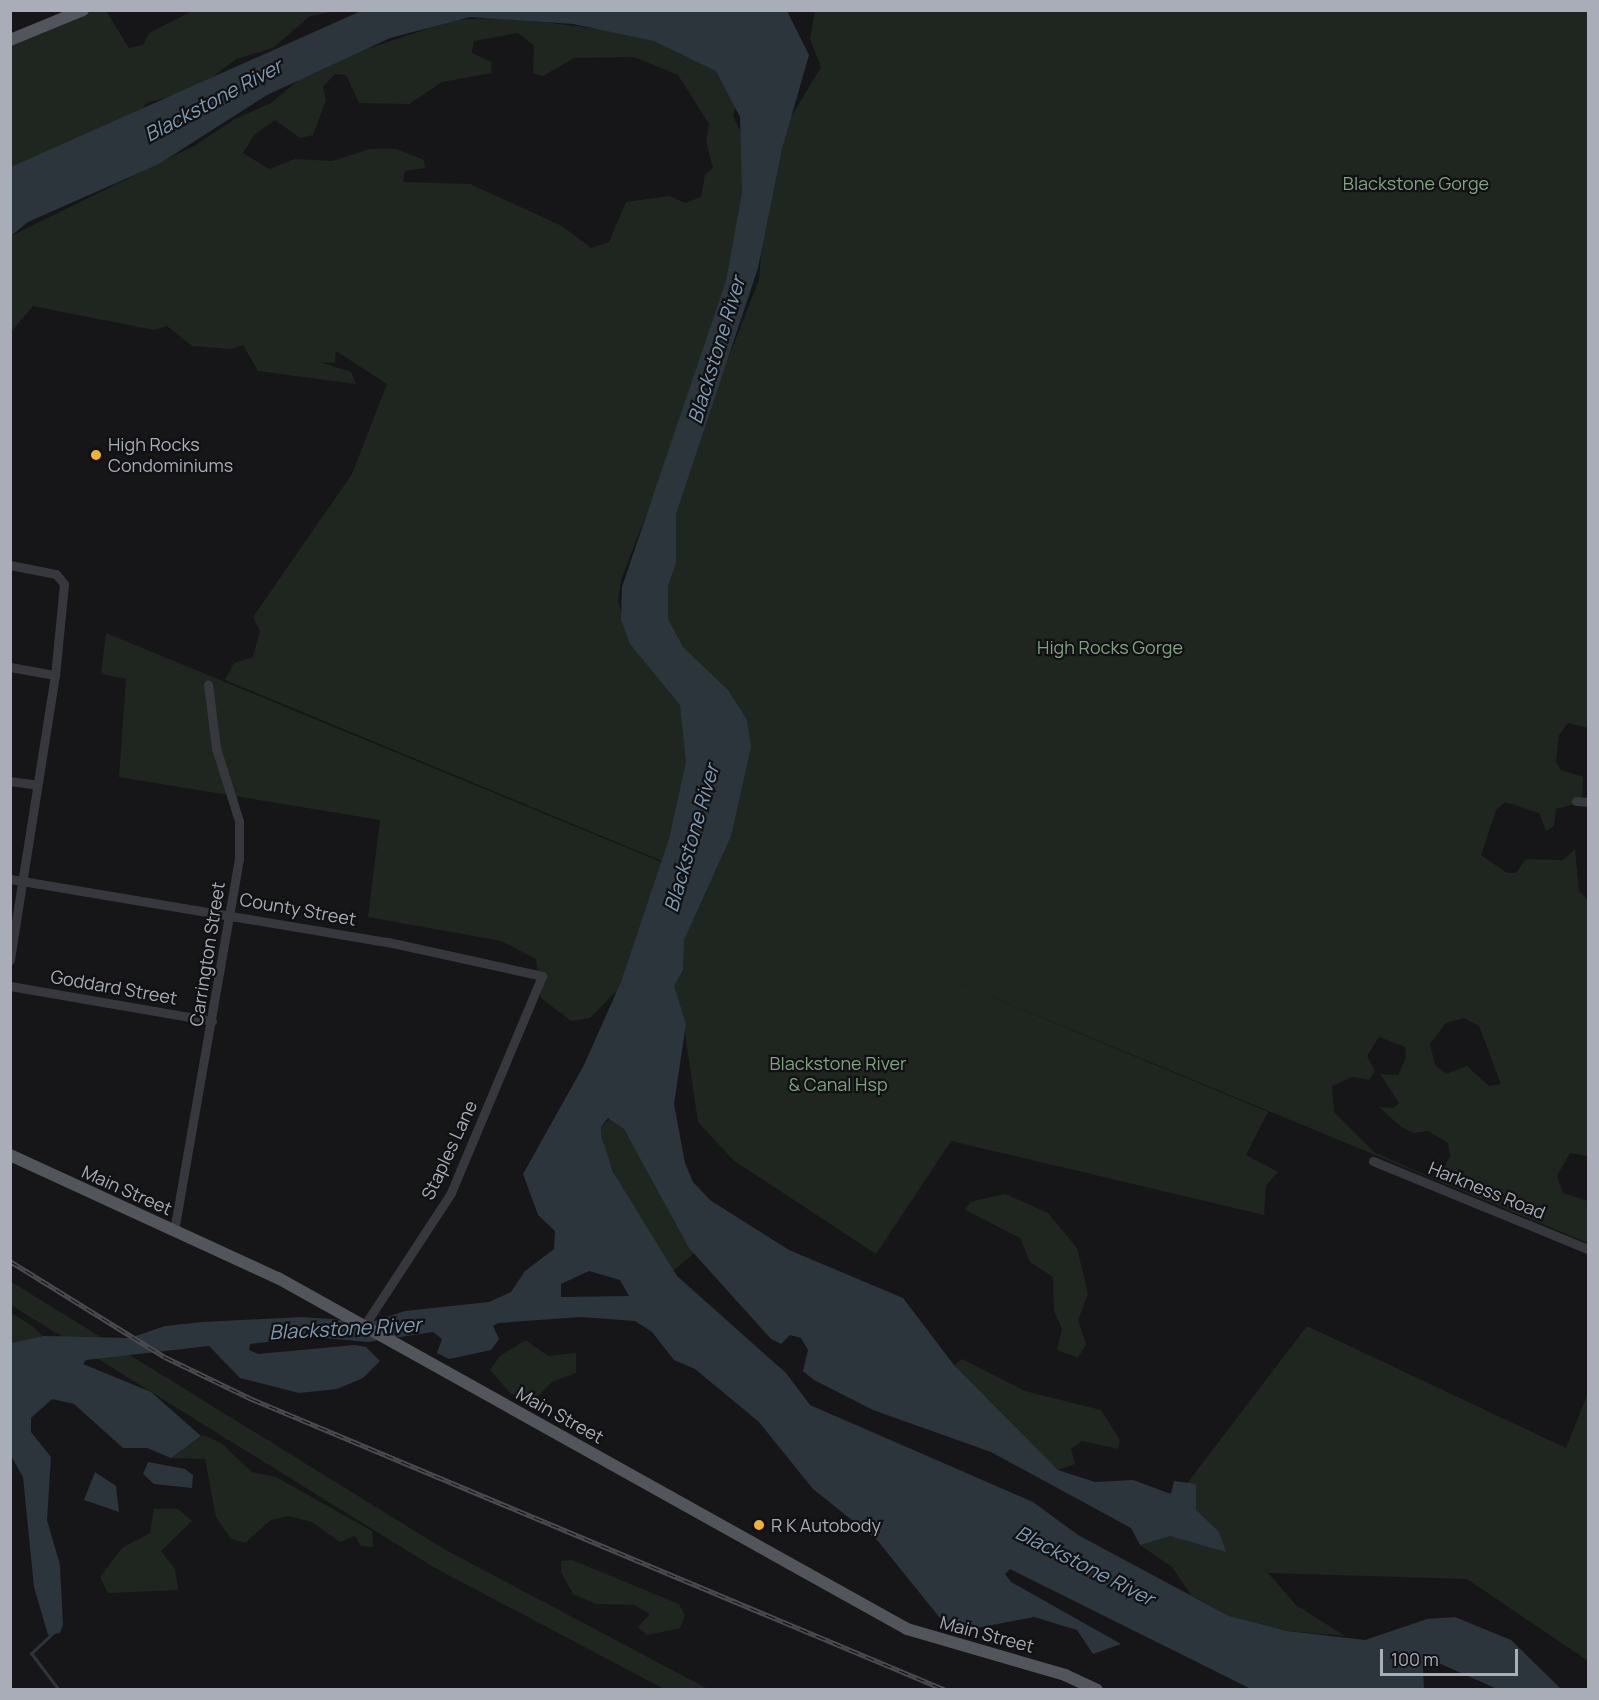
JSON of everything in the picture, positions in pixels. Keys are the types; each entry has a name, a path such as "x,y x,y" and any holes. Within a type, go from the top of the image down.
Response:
{"main road":[{"path":"10,40 83,10"},
{"name":"Main Street","path":"10,1155 174,1231 347,1317 367,1322 400,1346 907,1629 1054,1671 1097,1689"}],"street":[{"path":"10,565 56,574 64,584 56,675 21,880 10,960"},
{"path":"10,666 56,675"},
{"name":"Carrington Street","path":"174,1231 230,915 239,821 216,748 208,684"},
{"path":"10,781 37,785"},
{"path":"1576,801 1588,802"},
{"name":"County Street","path":"10,879 230,915 542,976"},
{"name":"Staples Lane","path":"367,1322 451,1193 542,976"},
{"name":"Goddard Street","path":"10,986 212,1021"},
{"name":"Harkness Road","path":"1373,1161 1588,1249"}],"green space":[{"path":"79,11 106,11 129,48 143,45 149,33 192,11 336,11 310,16 273,48 236,59 197,89 147,103 134,118 100,128 78,147 11,170 11,41"},
{"path":"815,11 1588,11 1588,728 1568,723 1559,735 1556,762 1561,770 1583,777 1582,802 1556,809 1554,826 1546,831 1539,813 1505,802 1496,810 1481,855 1507,873 1516,873 1526,859 1563,860 1575,849 1579,891 1588,900 1588,1156 1570,1153 1557,1176 1563,1193 1588,1201 1588,1243 908,962 1268,1112 1246,1155 1278,1172 1266,1186 1264,1215 951,1141 876,1254 733,1160 698,1122 682,1013 661,974 729,810 659,641 660,532 759,280 763,227 789,120 821,67 810,39","holes":["1464,1018 1479,1026 1501,1084 1489,1086 1467,1066 1446,1074 1435,1065 1430,1044 1446,1023","1379,1037 1405,1047 1406,1057 1398,1075 1380,1074 1399,1103 1394,1108 1379,1107 1401,1127 1414,1133 1428,1131 1448,1143 1450,1156 1438,1180 1375,1153 1334,1112 1332,1086 1353,1077 1369,1080 1375,1071 1367,1056"]},
{"path":"502,17 648,35 716,61 736,105 733,116 744,139 742,217 721,320 621,580 618,601 631,644 696,713 678,815 662,861 225,680 234,663 253,657 260,631 253,617 352,474 387,384 336,351 335,363 320,362 351,372 356,384 258,371 243,345 231,349 192,346 167,326 154,330 33,306 11,332 11,236 194,146 235,119 271,103 300,79 352,54 454,20","holes":["518,33 534,46 533,73 543,76 574,58 634,57 678,75 709,124 706,141 713,168 705,175 701,197 685,203 669,196 626,202 609,242 591,248 562,226 470,184 403,182 405,171 425,168 424,160 397,149 370,149 332,161 295,159 269,169 243,153 254,135 275,120 300,138 313,135 326,100 323,87 335,74 346,75 359,103 409,104 442,82 492,73 491,62 472,53 474,41"]},
{"path":"106,633 676,868 639,984 614,993 590,1018 571,1021 541,998 536,959 501,941 368,917 380,820 119,777 126,679 101,674"},
{"path":"611,1118 624,1129 695,1253 673,1271 625,1199 605,1152 601,1127"},
{"path":"1005,1194 1048,1213 1077,1248 1088,1294 1078,1320 1086,1344 1078,1358 1057,1350 1062,1329 1054,1311 1053,1277 1030,1262 1020,1238 965,1210 970,1202"},
{"path":"10,1281 444,1549 708,1689 664,1689 435,1568 11,1305"},
{"path":"10,1312 32,1326 43,1336 11,1343"},
{"path":"1307,1326 1566,1448 1588,1393 1588,1661 1467,1579 1268,1573 1296,1605 1345,1636 1287,1631 1229,1616 1191,1595 1172,1567 1140,1545"},
{"path":"526,1340 548,1356 576,1353 576,1373 552,1382 536,1398 511,1394 490,1370 500,1356"},
{"path":"962,1359 1025,1391 1101,1410 1120,1440 1118,1449 1082,1441 1071,1449 1075,1464 1058,1470 954,1365"},
{"path":"203,1435 221,1443 252,1472 276,1477 372,1531 373,1547 361,1546 355,1536 340,1542 312,1522 289,1516 271,1520 245,1543 231,1539 216,1517 205,1459 171,1458"},
{"path":"154,1509 178,1509 192,1521 161,1551 175,1569 178,1590 108,1593 100,1577 122,1548 150,1533"},
{"path":"572,1560 679,1604 685,1616 680,1628 647,1635 638,1627 650,1614 634,1605 596,1604 573,1594 561,1572 561,1561"}],"water":[{"name":"Blackstone River","path":"361,11 787,11 809,55 782,149 758,268 676,514 676,563 668,586 668,619 683,647 728,690 747,720 751,747 731,836 684,940 683,970 674,986 686,1024 674,1104 685,1163 693,1182 710,1200 789,1250 903,1298 954,1365 1058,1470 1095,1482 1133,1480 1171,1494 1174,1481 1196,1484 1196,1510 1219,1532 1226,1552 1170,1536 1140,1545 1131,1528 991,1452 873,1410 814,1380 803,1371 808,1350 801,1338 790,1335 781,1344 771,1339 689,1248 624,1129 608,1118 601,1127 602,1138 613,1172 677,1276 786,1373 810,1405 1033,1502 1078,1535 1229,1616 1287,1631 1365,1640 1427,1619 1455,1617 1511,1640 1561,1689 1497,1689 1441,1664 1423,1667 1424,1689 1251,1689 1010,1569 1005,1574 1011,1582 1121,1644 1093,1654 1077,1630 1034,1617 967,1630 944,1623 877,1540 813,1489 759,1422 695,1369 674,1360 652,1332 635,1321 581,1317 498,1323 493,1326 499,1339 491,1350 449,1359 437,1353 442,1339 433,1332 368,1342 313,1337 250,1344 249,1350 258,1354 355,1345 366,1347 380,1361 363,1378 337,1389 299,1393 240,1378 209,1346 86,1360 83,1364 151,1392 201,1436 171,1458 147,1448 123,1448 74,1404 52,1399 31,1418 31,1432 51,1457 47,1520 60,1565 63,1625 60,1633 48,1635 34,1587 23,1477 11,1456 11,1343 43,1336 130,1338 165,1326 203,1322 302,1317 371,1322 405,1311 489,1302 511,1292 525,1271 554,1249 555,1231 538,1215 523,1174 584,1065 621,982 669,839 686,762 680,705 630,644 621,620 622,587 726,281 742,193 740,117 716,71 654,41 573,24 470,17 390,38 267,95 159,164 28,222 11,236 11,167","holes":["589,1271 620,1280 629,1296 561,1297 561,1284"]},
{"path":"148,1462 185,1469 193,1475 192,1488 154,1484 143,1474"},
{"path":"95,1472 116,1486 119,1512 84,1500"}],"waterway":[{"path":"55,1631 31,1653 59,1690"}],"railway":[{"path":"10,1261 165,1357 252,1399 946,1690"}],"place":[{"name":"High Rocks Condominiums","path":"96,455"},
{"name":"R K Autobody","path":"759,1525"}],"park label":[{"name":"Blackstone Gorge","path":"1416,183"},
{"name":"High Rocks Gorge","path":"1110,647"},
{"name":"Blackstone River & Canal Hsp","path":"838,1074"}]}
